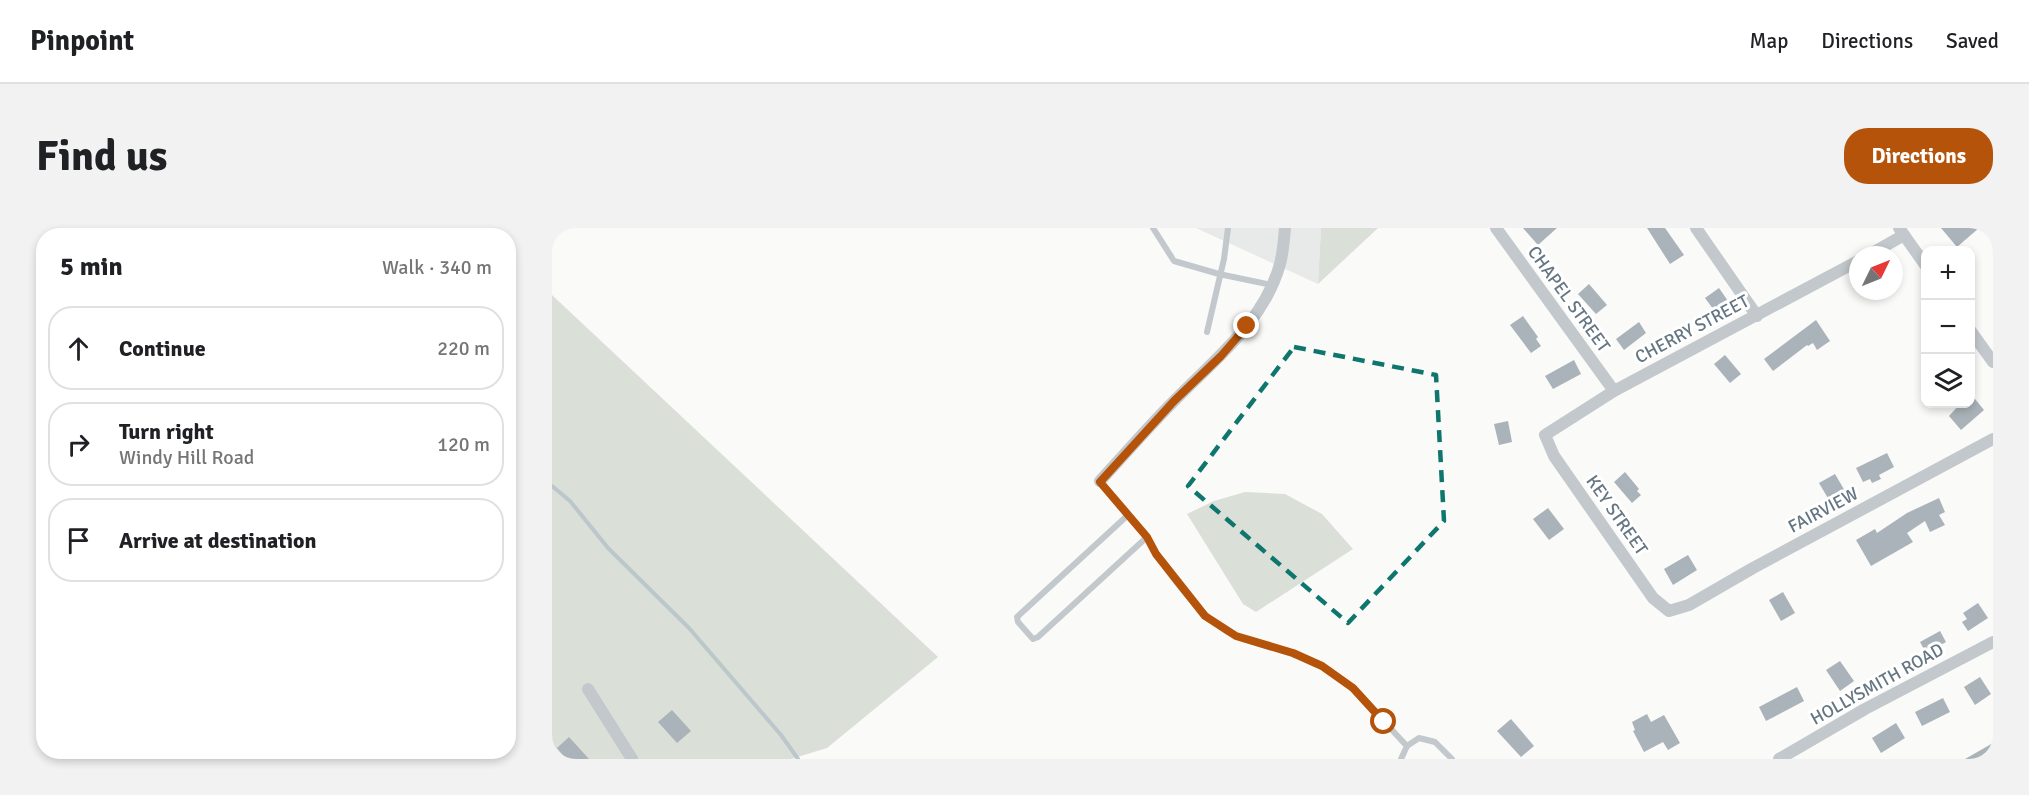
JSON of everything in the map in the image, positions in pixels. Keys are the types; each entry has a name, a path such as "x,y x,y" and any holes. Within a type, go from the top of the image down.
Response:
{"street":[{"path":"1100,482 1174,401 1221,356 1264,303 1281,262 1285,228"},
{"name":"CHAPEL STREET","path":"1496,228 1614,390"},
{"path":"1696,228 1757,316"},
{"path":"1882,246 1901,232 1921,259"},
{"name":"CHERRY STREET","path":"1545,435 1614,390 1849,266"},
{"path":"1975,336 1993,362"},
{"name":"KEY STREET","path":"1545,435 1554,456 1586,504 1653,598 1669,611"},
{"name":"FAIRVIEW","path":"1669,611 1689,605 1753,568 1993,439"},
{"name":"HOLLYSMITH ROAD","path":"1779,759 1865,709 1993,642"},
{"path":"588,689 632,759"}],"lane":[{"path":"1153,228 1174,261 1219,274 1273,285"},
{"path":"1207,332 1224,259 1228,228"},
{"path":"1100,482 1147,537 1156,554 1205,616 1236,636 1293,653 1322,666 1353,688 1407,746"},
{"path":"1128,515 1017,616 1018,622 1033,639 1038,637 1147,537"},
{"path":"1401,759 1407,746 1419,738 1436,742 1452,759"}],"highlighted area":[{"path":"1294,347 1436,375 1444,521 1348,623 1188,486"}],"shaded area":[{"path":"1196,228 1321,228 1318,284"},
{"path":"1321,228 1378,228 1318,284"},
{"path":"552,295 938,657 827,748 791,759 552,759"},
{"path":"1245,492 1285,494 1322,514 1353,549 1256,612 1243,604 1187,514 1214,501"}],"building":[{"path":"1523,228 1557,228 1538,245"},
{"path":"1647,228 1665,228 1684,255 1670,264"},
{"path":"1941,228 1979,228 1958,246"},
{"path":"1589,284 1607,305 1596,314 1578,294"},
{"path":"1719,288 1730,304 1716,313 1705,298"},
{"path":"1523,316 1538,337 1536,339 1541,346 1531,353 1510,325"},
{"path":"1816,320 1830,341 1817,350 1813,343 1807,345 1773,371 1764,359"},
{"path":"1639,322 1646,333 1624,350 1616,339"},
{"path":"1725,355 1741,374 1730,383 1714,364"},
{"path":"1574,360 1581,374 1553,389 1545,376"},
{"path":"1975,399 1984,410 1961,430 1949,416 1956,408 1975,408"},
{"path":"1508,421 1512,442 1499,445 1494,424"},
{"path":"1887,453 1894,467 1879,475 1881,479 1872,483 1870,479 1863,482 1856,468"},
{"path":"1625,472 1641,495 1632,503 1614,482"},
{"path":"1835,474 1845,491 1829,500 1819,483"},
{"path":"1939,498 1945,512 1939,515 1945,525 1930,532 1925,521 1907,533 1913,542 1871,566 1856,540 1875,529 1877,533 1907,513"},
{"path":"1548,508 1564,529 1549,540 1533,519"},
{"path":"1688,555 1697,570 1673,585 1664,569"},
{"path":"1783,592 1795,613 1781,621 1769,600"},
{"path":"1978,603 1988,618 1968,631 1962,622 1967,619 1963,613"},
{"path":"1940,631 1946,642 1926,653 1920,642"},
{"path":"1840,661 1854,681 1840,691 1826,670"},
{"path":"1980,677 1991,694 1975,705 1964,687"},
{"path":"1797,687 1804,701 1766,721 1759,707"},
{"path":"1943,698 1950,712 1922,726 1915,712"},
{"path":"672,710 691,731 677,743 658,722"},
{"path":"1647,714 1651,722 1664,715 1680,743 1668,750 1663,742 1644,752 1633,731 1635,730 1632,722"},
{"path":"1511,719 1534,746 1521,757 1497,731"},
{"path":"1896,723 1905,738 1881,753 1872,738"},
{"path":"569,737 589,759 566,759 557,748"},
{"path":"1993,743 1993,759 1965,759"}],"waterway":[{"path":"552,486 570,501 608,548 689,628 781,735 798,759"}],"route":[{"path":"1247,326 1100,482 1147,537 1156,554 1205,616 1236,636 1293,653 1322,666 1353,688 1384,722"}]}
